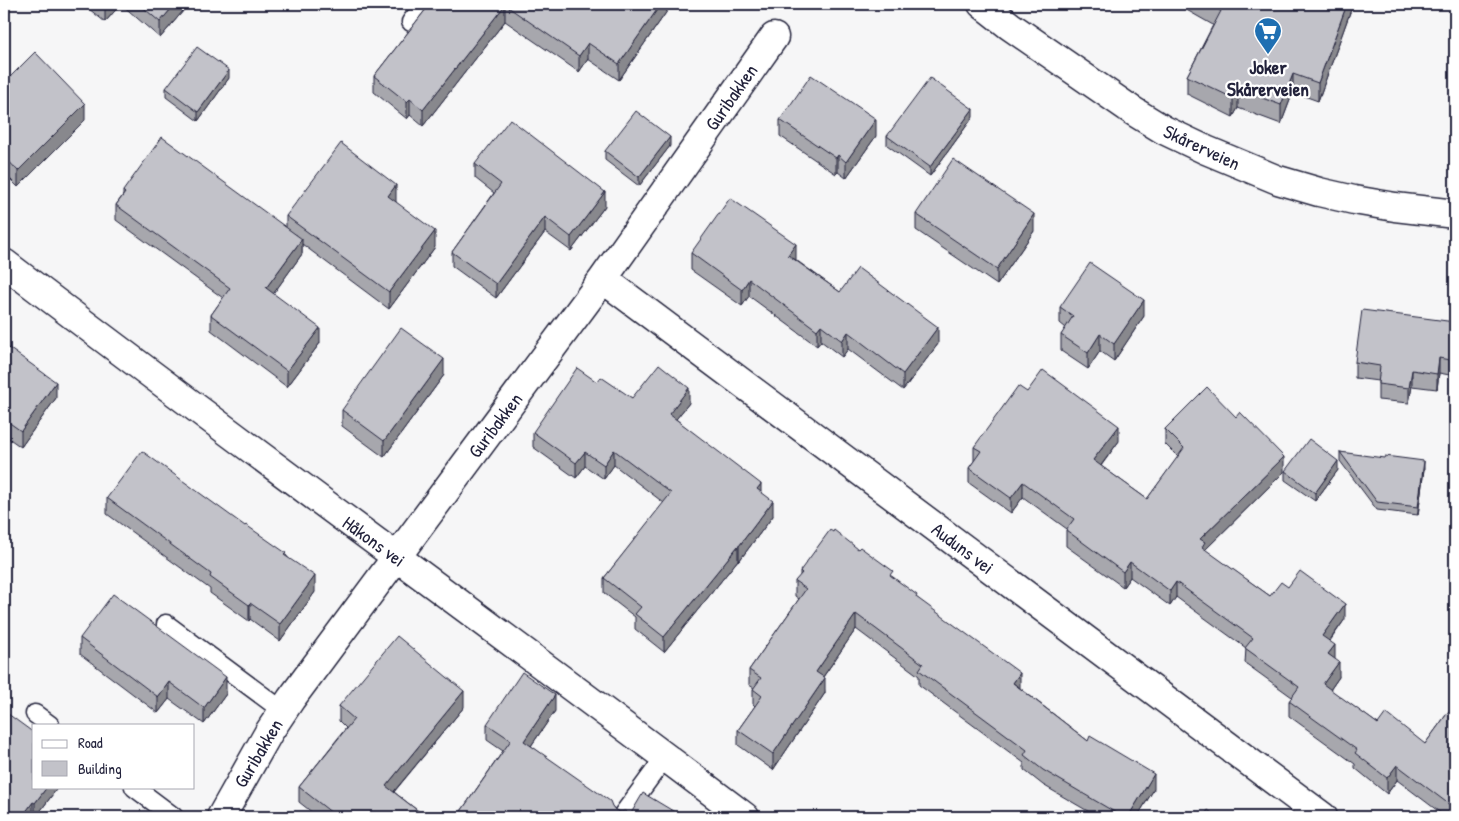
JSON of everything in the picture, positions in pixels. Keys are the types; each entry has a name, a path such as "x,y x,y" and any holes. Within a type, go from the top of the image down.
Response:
{"street":[{"name":"Skårerveien","path":"982,4 1010,26 1133,111 1164,130 1213,153 1278,180 1319,192 1395,208 1455,214"},
{"name":"Guribakken","path":"221,817 260,746 283,711 603,280 774,36"},
{"name":"Håkons vei","path":"4,263 256,454 745,817"},
{"name":"Auduns vei","path":"603,280 1323,817"}],"lane":[{"path":"411,22 425,4"},
{"path":"166,624 283,711"},
{"path":"35,714 49,724"},
{"path":"620,817 665,757"},
{"path":"135,788 174,817"}],"building":[{"path":"139,4 175,4 160,22"},
{"path":"430,4 661,4 619,64 588,43 579,56 505,5 423,110 410,99 407,102 374,76"},
{"path":"1208,4 1347,4 1318,83 1293,74 1281,105 1238,89 1233,98 1187,76 1221,11"},
{"path":"197,47 229,70 198,112 166,88"},
{"path":"35,52 85,104 18,171 4,156 4,83"},
{"path":"811,75 876,119 846,162 838,155 836,158 780,120"},
{"path":"930,78 973,109 930,167 887,136"},
{"path":"636,111 670,137 639,177 605,151"},
{"path":"510,119 605,192 571,237 545,217 496,284 452,252 501,184 475,164"},
{"path":"162,137 302,239 266,288 320,328 287,371 211,315 230,288 116,205 125,193 123,191"},
{"path":"341,143 396,185 388,196 435,231 389,292 286,216"},
{"path":"953,159 1034,214 997,269 916,214"},
{"path":"730,198 796,244 788,255 840,292 858,268 938,327 903,374 848,332 842,341 821,325 817,330 749,279 742,290 691,253"},
{"path":"1090,263 1144,300 1114,344 1100,334 1088,353 1061,335 1073,316 1060,307"},
{"path":"1362,310 1455,322 1455,361 1439,358 1437,374 1412,370 1409,388 1378,384 1380,366 1355,362"},
{"path":"401,328 444,359 384,441 342,410"},
{"path":"6,346 56,382 21,431 4,419 4,349"},
{"path":"659,364 689,388 669,414 761,484 757,489 773,501 739,546 664,637 635,614 641,607 604,578 671,493 614,450 604,465 585,452 576,463 533,432 577,368 597,382 601,377 632,398"},
{"path":"1043,370 1119,426 1093,460 1147,499 1184,448 1165,429 1207,387 1236,417 1240,412 1284,457 1200,539 1205,542 1202,547 1270,596 1281,582 1288,587 1300,571 1345,604 1322,636 1335,645 1328,654 1339,662 1323,684 1378,724 1386,713 1425,744 1449,711 1455,716 1455,817 1448,817 1454,808 1397,765 1387,778 1355,753 1357,750 1289,701 1299,687 1245,648 1253,638 1176,582 1170,591 1130,562 1123,572 1066,530 1074,519 1023,482 1011,498 969,468 981,451 974,447 1018,386 1027,392"},
{"path":"1309,439 1338,461 1315,493 1285,471"},
{"path":"142,451 245,526 286,553 284,555 315,576 280,624 250,603 249,605 210,577 211,574 107,498"},
{"path":"1340,452 1424,461 1418,507 1377,502"},
{"path":"830,530 833,532 834,530 858,549 860,547 893,571 890,575 917,595 916,597 1020,673 1013,683 1088,741 1090,736 1154,774 1128,817 1123,817 1043,770 1024,755 1027,750 919,670 923,664 856,614 816,672 825,678 773,754 738,730 762,696 753,689 761,678 749,670 806,589 795,581 802,573 800,571"},
{"path":"113,594 226,677 204,708 169,682 158,697 80,638"},
{"path":"397,636 464,691 386,786 426,817 337,817 299,787 354,719 339,706"},
{"path":"522,672 555,695 524,741 610,801 615,810 625,811 630,815 643,793 683,817 457,817 511,740 487,724"},
{"path":"4,711 32,732 32,788 46,788 22,817 4,817"},
{"path":"1208,810 1217,817 1203,817"}],"place":[{"name":"Joker Skårerveien","path":"1268,55"}]}
